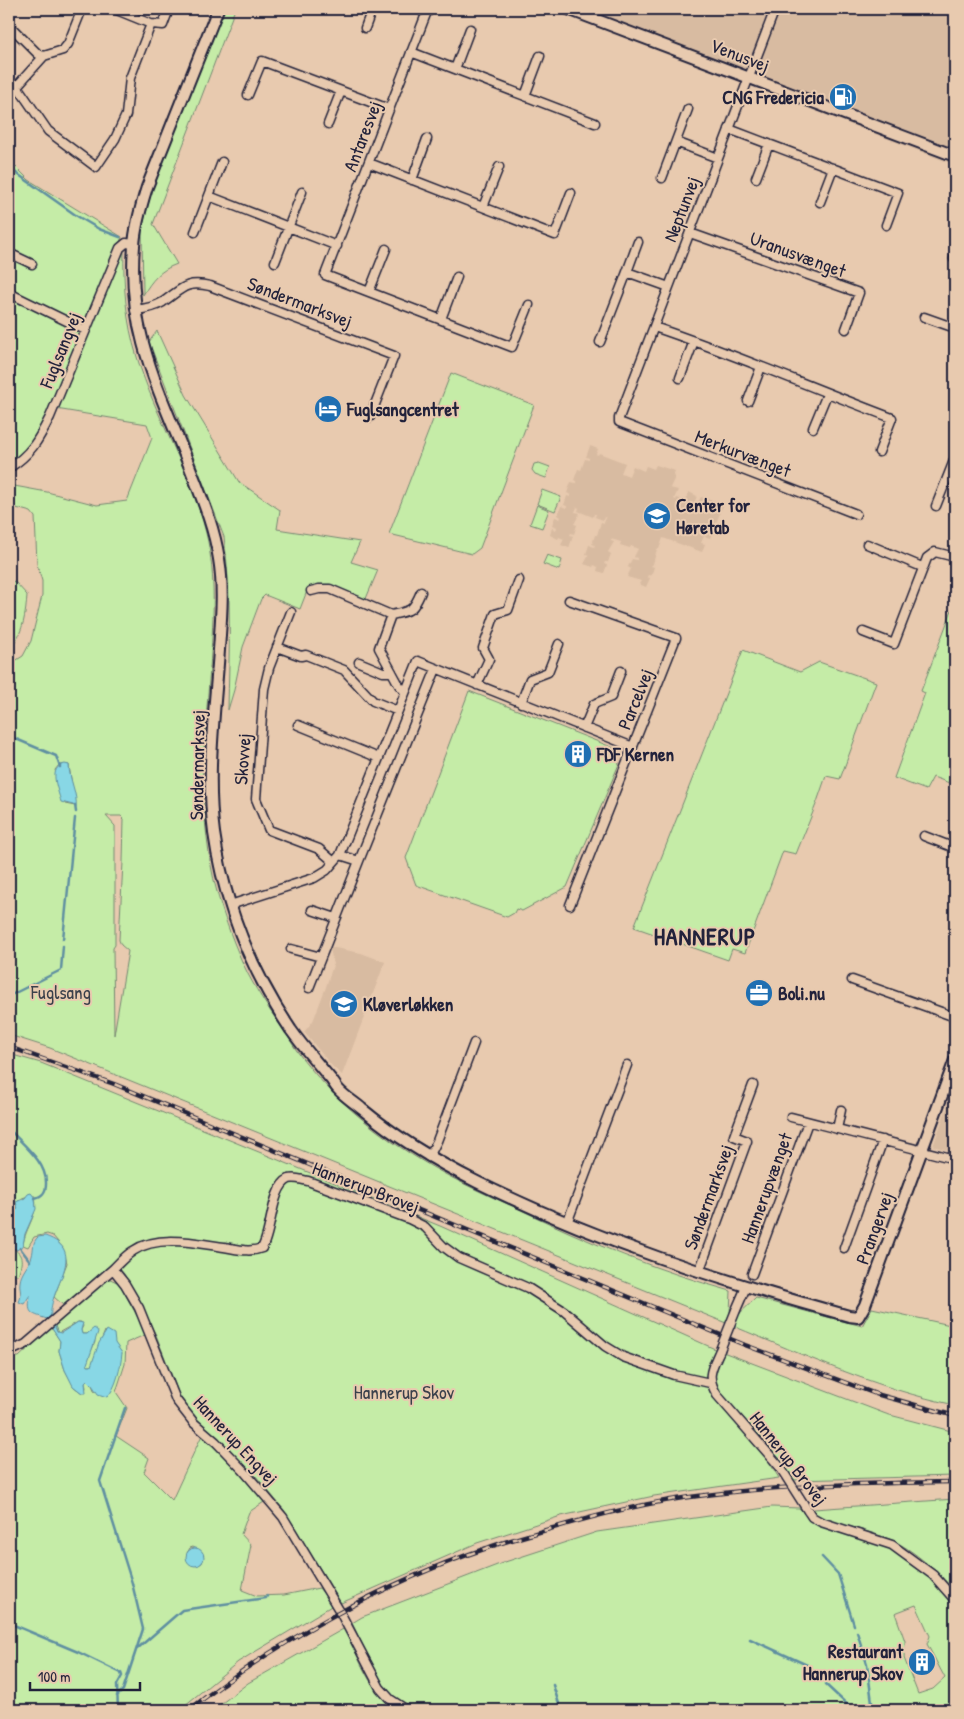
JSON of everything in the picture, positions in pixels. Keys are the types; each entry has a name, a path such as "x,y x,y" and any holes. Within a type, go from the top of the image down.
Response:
{"street":[{"path":"82,9 64,50 44,56 17,86 48,131 96,167 115,139 126,115 130,78 151,24"},
{"path":"114,9 151,24 163,25 169,9"},
{"name":"Søndermarksvej","path":"218,9 147,187 140,210 134,244 133,277 138,325 147,360 208,513 219,560 222,607 212,744 211,788 214,832 230,905 242,938 261,979 289,1027 338,1090 379,1123 429,1157 492,1189 567,1223 699,1272 746,1287 858,1317"},
{"path":"365,28 372,9"},
{"path":"417,9 427,11"},
{"name":"Venusvej","path":"568,9 955,156"},
{"name":"Neptunvej","path":"619,422 775,9"},
{"name":"Antaresvej","path":"369,292 325,275 427,11"},
{"path":"9,24 38,54 44,56"},
{"path":"455,69 470,30"},
{"path":"411,52 595,123"},
{"path":"525,96 540,56"},
{"path":"248,95 262,61 389,109"},
{"path":"328,124 341,91"},
{"path":"662,178 688,109"},
{"path":"729,129 898,193 886,225"},
{"path":"412,180 427,139"},
{"path":"676,142 718,158"},
{"path":"756,178 769,144"},
{"path":"196,232 222,162"},
{"path":"368,163 555,235 571,193"},
{"path":"483,208 499,167"},
{"path":"820,202 833,168"},
{"path":"275,262 302,192"},
{"path":"209,196 337,246"},
{"name":"Uranusvænget","path":"690,233 859,293 846,329"},
{"path":"600,342 638,242"},
{"name":"Fuglsangvej","path":"9,468 24,458 40,436 120,248 126,243 134,244"},
{"path":"386,249 369,292 512,347 529,305"},
{"path":"9,257 11,254 32,264"},
{"path":"627,272 669,288"},
{"path":"441,320 457,277"},
{"name":"Søndermarksvej","path":"136,310 161,303 180,288 200,283 394,356 370,416"},
{"path":"9,293 85,330"},
{"path":"924,317 955,328"},
{"path":"654,327 694,340 892,418 879,452"},
{"path":"680,378 694,340"},
{"path":"748,401 761,367"},
{"path":"813,428 827,394"},
{"name":"Merkurvænget","path":"619,422 856,514"},
{"path":"936,506 952,476 955,458"},
{"path":"866,544 922,567"},
{"path":"863,632 894,644 927,558 935,552 955,557"},
{"path":"477,685 488,659 483,648 495,614 508,610 519,580"},
{"path":"311,591 319,589 330,590 391,615 409,612 422,592"},
{"name":"Parcelvej","path":"569,600 676,638 570,905"},
{"name":"Skovvej","path":"291,612 269,668 264,689 256,799 269,830 319,849 334,862"},
{"path":"391,615 379,648 399,685 405,692"},
{"path":"521,703 530,679 548,672 559,644"},
{"path":"277,647 301,656 306,655 344,670 373,701 398,711"},
{"path":"230,905 314,878 327,870 334,862 340,854 418,661 633,747"},
{"path":"359,662 383,672 392,672"},
{"path":"309,988 436,669"},
{"path":"584,728 594,704 611,697 622,671"},
{"path":"298,725 379,758"},
{"path":"924,836 955,848"},
{"path":"340,854 359,861"},
{"path":"312,910 336,918"},
{"path":"291,949 321,957"},
{"path":"852,980 955,1017"},
{"path":"429,1157 437,1141 474,1042"},
{"name":"Prangervej","path":"858,1317 865,1305 921,1150 951,1087 955,1060"},
{"path":"567,1223 627,1065"},
{"name":"Søndermarksvej","path":"699,1272 747,1141 734,1136 753,1085"},
{"path":"837,1129 841,1110"},
{"name":"Hannerupvænget","path":"791,1117 921,1150"},
{"name":"Hannerupvænget","path":"752,1274 808,1122"},
{"path":"844,1248 883,1140"},
{"path":"921,1150 955,1159"},
{"name":"Hannerup Brovej","path":"113,1269 125,1256 156,1242 207,1245 245,1251 262,1248 268,1232 272,1207 284,1183 289,1179 308,1181 409,1219 425,1227 444,1247 458,1257 528,1288 564,1311 605,1346 624,1357 674,1375 710,1382 717,1395 780,1467 812,1517 821,1522 892,1545 933,1576 955,1600"},
{"name":"Hannerupvænget","path":"755,1265 764,1268"},
{"path":"9,1352 26,1344 113,1269"},
{"name":"Hannerup Engvej","path":"113,1269 125,1284 139,1308 176,1400 194,1423 244,1470 283,1517 339,1610 380,1688 390,1699 407,1710"},
{"path":"710,1382 713,1365 746,1287"}],"shaded area":[{"path":"554,9 955,9 955,165"},
{"name":"Center for Høretab","path":"590,446 598,449 596,454 598,455 599,453 625,463 621,473 629,476 633,466 644,471 646,466 654,469 656,465 675,471 673,476 675,477 670,488 678,490 674,499 676,500 677,498 685,501 689,492 697,496 695,501 698,502 701,497 724,504 721,510 705,505 705,508 720,513 710,538 704,536 701,543 705,544 702,552 663,538 651,566 654,567 651,576 648,575 647,577 650,578 646,587 639,584 641,581 627,577 631,569 628,567 632,559 637,560 634,557 638,549 620,545 621,542 611,539 614,542 608,552 611,554 608,562 604,564 607,565 604,573 597,571 598,567 594,565 593,567 584,564 589,555 586,554 589,545 594,547 595,545 592,544 595,535 597,535 601,522 604,523 606,518 604,517 603,520 595,517 596,514 593,517 578,511 579,508 577,507 575,512 580,513 574,524 577,525 574,534 571,533 570,535 573,536 569,548 561,545 564,539 559,537 558,539 550,535 552,528 556,530 557,527 552,525 555,517 560,519 561,517 558,515 561,506 566,508 567,506 564,505 567,496 570,497 571,495 567,493 571,482 576,483 574,480 578,469 581,470 585,459 589,460 586,457"},
{"name":"Kløverløkken","path":"330,947 361,953 385,962 342,1075 332,1066 304,1032 313,1021 333,965"},
{"path":"955,1085 955,1152 933,1146"}],"green space":[{"path":"224,9 235,9 153,224 177,264 157,276 143,295 142,229 154,182"},
{"path":"9,160 29,180 122,237 47,415 30,446 9,466"},
{"name":"Fuglsang","path":"124,249 126,303 133,344 153,401 199,510 206,533 212,567 213,617 202,782 211,865 227,923 248,974 301,1057 318,1078 359,1116 404,1150 443,1173 597,1244 650,1265 731,1291 730,1313 726,1323 50,1048 9,1035 9,659 15,661 23,656 31,641 42,596 42,581 37,564 35,517 31,512 9,506 9,485 47,492 97,505 127,501 152,438 147,424 56,409","holes":["59,765 69,765 75,806 65,804 55,770","106,816 121,816 124,819 119,940 121,945 128,951 114,1035 115,826"]},
{"path":"157,331 186,395 239,482 280,510 277,529 360,542 351,562 378,570 365,601 318,586 307,591 300,609 265,595 261,599 243,647 228,710 229,602 224,537 149,342"},
{"path":"451,373 534,405 480,548 472,554 389,534"},
{"path":"539,463 550,467 546,478 535,474 532,470 534,464"},
{"path":"542,490 561,497 555,511 537,504"},
{"path":"537,505 549,510 542,528 530,524"},
{"path":"547,555 562,560 559,570 543,564"},
{"path":"9,579 16,583 27,595 21,631 9,648"},
{"path":"955,602 955,785 933,777 926,790 894,778 925,693 921,691"},
{"path":"743,650 800,672 819,662 876,682 840,779 826,776 796,854 783,851 745,953 732,949 728,960 634,927"},
{"path":"469,691 614,748 619,764 567,887 522,911 516,909 514,913 507,917 416,885 406,858"},
{"name":"Hannerup Skov","path":"9,1054 41,1063 440,1226 715,1349 707,1377 709,1389 766,1457 779,1478 654,1496 561,1516 477,1543 341,1603 284,1510 255,1475 204,1427 180,1397 156,1335 124,1274 114,1262 63,1305 54,1297 67,1263 63,1248 53,1236 47,1234 34,1237 28,1247 23,1245 35,1209 35,1196 22,1198 16,1204 18,1209 9,1212"},
{"path":"9,1246 21,1258 18,1275 9,1275"},
{"path":"108,1278 119,1283 147,1334 126,1343 125,1364 116,1392 127,1408 116,1436 149,1458 144,1472 172,1500 202,1435 253,1486 264,1502 249,1512 241,1534 251,1545 242,1590 257,1596 284,1595 319,1588 333,1605 238,1662 179,1710 9,1710 9,1357 19,1357 51,1327 60,1341 59,1351 65,1370 74,1387 82,1393 86,1388 85,1382 87,1380 95,1392 122,1353 105,1331 91,1366 88,1366 86,1364 95,1342 92,1330 87,1334 82,1334 83,1326 81,1322 78,1322 58,1333 54,1324","holes":["193,1547 201,1551 202,1563 196,1566 187,1553"]},
{"path":"756,1298 862,1326 872,1308 955,1326 955,1405 870,1381 733,1326 737,1316"},
{"path":"723,1352 886,1414 955,1432 955,1476 792,1480 773,1451 721,1393 716,1382 715,1372"},
{"path":"955,1499 955,1591 932,1568 903,1546 884,1537 825,1519 816,1514 814,1509"},
{"path":"772,1507 799,1508 814,1522 890,1547 922,1571 955,1606 955,1695 942,1710 414,1710 397,1701 383,1687 352,1623 362,1617 505,1562 597,1532","holes":["916,1605 930,1636 927,1644 945,1678 933,1689 918,1694 904,1658 905,1641 895,1613"]},
{"path":"345,1628 374,1686 381,1696 401,1710 213,1710 248,1683"}],"water":[{"path":"65,764 69,765 76,797 76,808 73,805 61,802 56,785 56,769"},
{"path":"31,1193 35,1198 36,1209 25,1234 23,1245 17,1250 9,1246 9,1212 18,1209 16,1202"},
{"path":"45,1236 58,1243 64,1251 66,1261 52,1305 51,1316 47,1319 31,1312 29,1306 30,1295 24,1304 19,1302 21,1278 31,1260 35,1241 38,1237"},
{"path":"78,1322 83,1323 82,1334 87,1334 94,1328 98,1332 87,1364 88,1366 91,1366 99,1343 107,1330 114,1334 115,1343 122,1353 115,1383 107,1397 98,1394 87,1380 85,1382 86,1393 82,1393 73,1386 65,1370 59,1351 60,1341 51,1327 54,1324 57,1332 61,1333"},
{"path":"195,1548 201,1551 204,1557 201,1563 195,1566 189,1563 186,1557 189,1551"}],"waterway":[{"path":"9,168 77,216 99,229 120,237"},
{"path":"9,736 56,756 60,767"},
{"path":"75,805 76,812"},
{"path":"63,939 75,818"},
{"path":"9,996 61,970 63,946"},
{"path":"9,1129 33,1154 42,1168 45,1176 45,1189 42,1195 35,1198"},
{"path":"20,1248 30,1261"},
{"path":"117,1696 123,1690 143,1629 132,1583 100,1481 125,1408"},
{"path":"953,1455 955,1463"},
{"path":"822,1557 838,1574 854,1625"},
{"path":"137,1649 182,1610 266,1598 267,1596"},
{"path":"9,1623 78,1652 121,1673 122,1676 117,1685 118,1710"},
{"path":"857,1632 867,1664 873,1710"},
{"path":"750,1639 807,1665 820,1679"},
{"path":"825,1684 853,1710"},
{"path":"553,1685 561,1710"}],"railway":[{"path":"9,1047 114,1084 745,1345 876,1394 955,1416"},
{"path":"189,1710 257,1661 332,1617 409,1578 494,1545 605,1514 685,1498 799,1487 955,1482"}],"place":[{"name":"CNG Fredericia","path":"843,97"},
{"name":"Fuglsangcentret","path":"328,409"},
{"name":"Center for Høretab","path":"657,516"},
{"name":"FDF Kernen","path":"578,754"},
{"name":"Boli.nu","path":"759,993"},
{"name":"Kløverløkken","path":"344,1004"},
{"name":"Restaurant Hannerup Skov","path":"922,1662"}],"district":[{"name":"HANNERUP","path":"705,937"}]}
